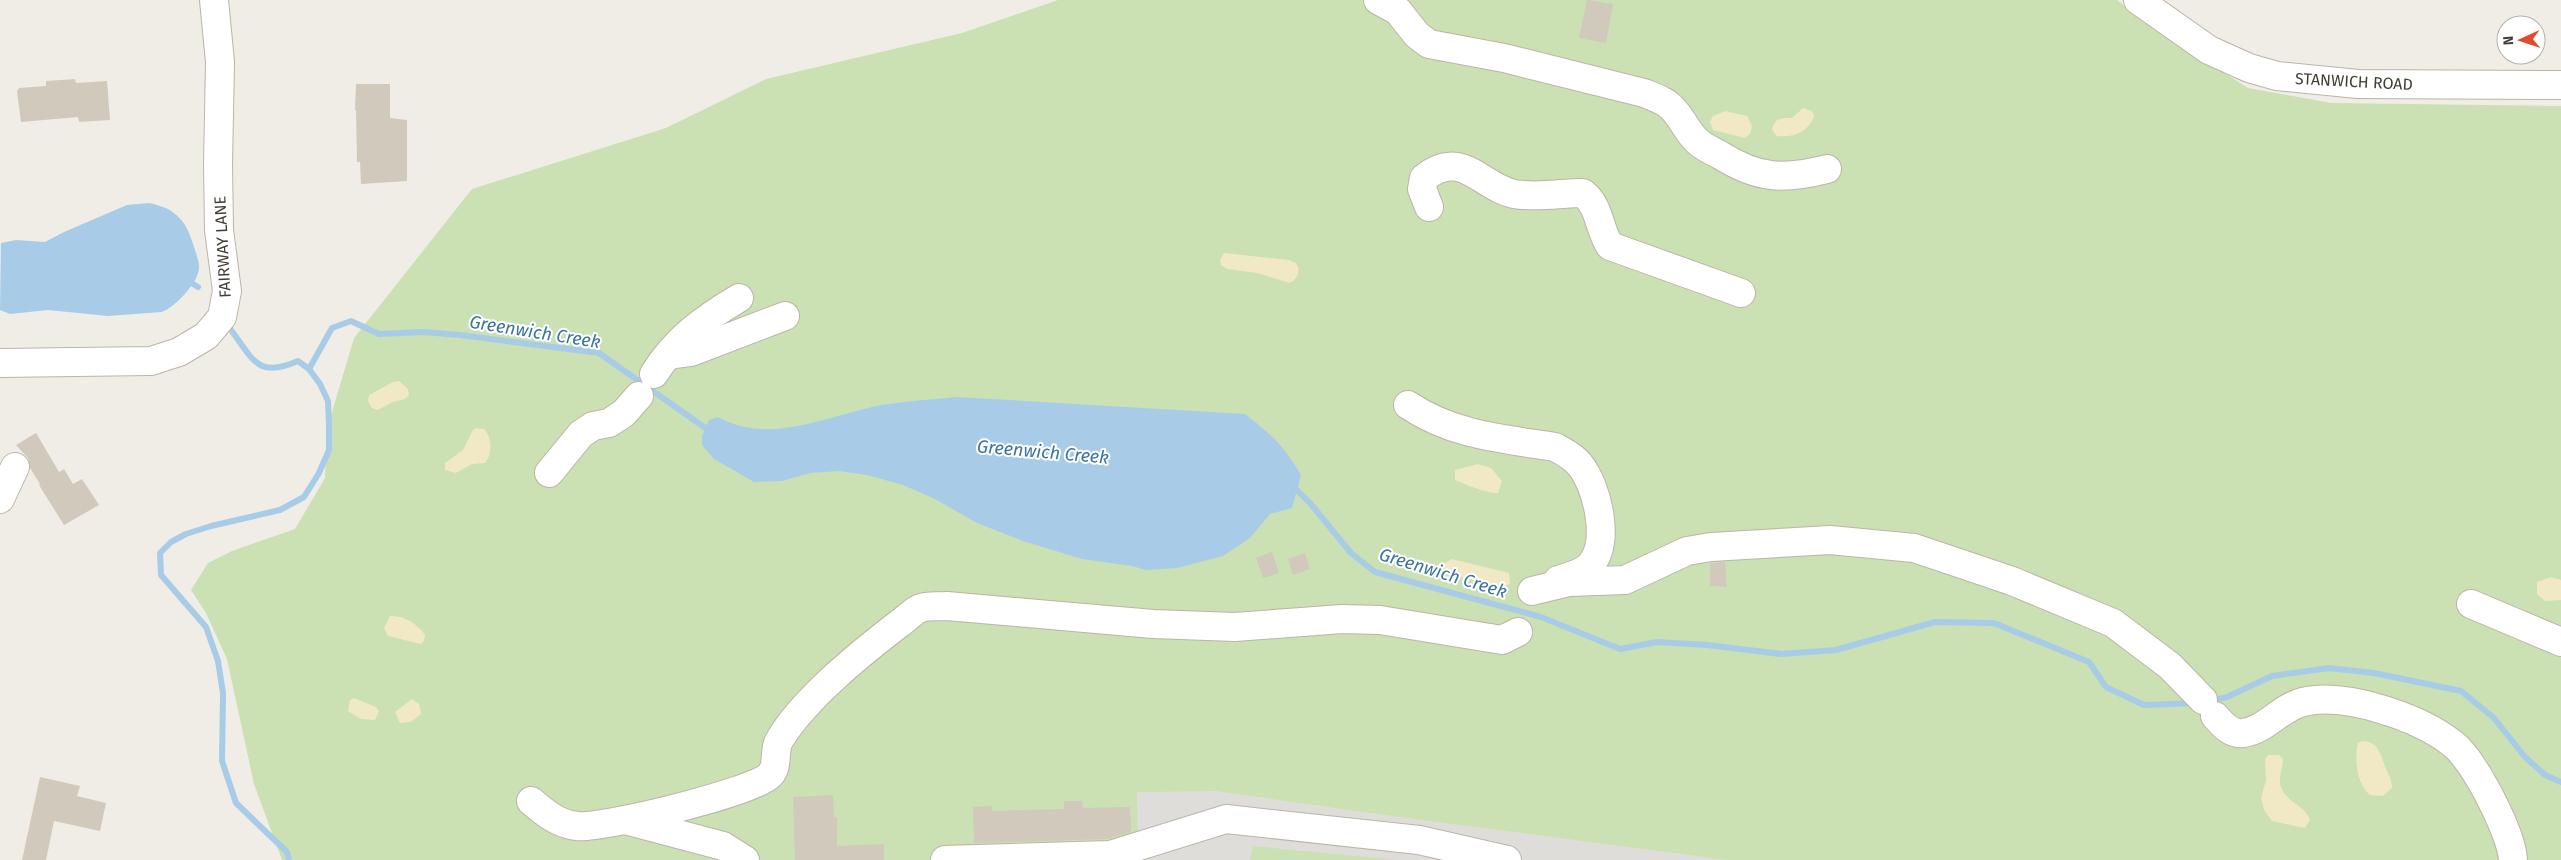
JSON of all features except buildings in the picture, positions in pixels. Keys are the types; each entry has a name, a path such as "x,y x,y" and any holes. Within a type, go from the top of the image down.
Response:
{"street":[{"name":"FAIRWAY LANE","path":"0,363 150,361 179,352 206,336 222,317 227,291 220,230 218,164 220,62 214,0"},
{"path":"1378,0 1398,11 1417,34 1429,44 1504,58 1644,93 1660,100 1672,108 1698,142 1732,163 1757,174 1782,177 1799,176 1827,169"},
{"name":"STANWICH ROAD","path":"2138,0 2209,50 2249,68 2277,76 2358,84 2561,85"},
{"path":"1428,208 1422,188 1424,178 1441,167 1470,170 1514,194 1583,194 1594,207 1605,239 1610,246 1741,293"},
{"path":"549,473 581,434 592,426 609,423 624,414 683,338 703,320 739,298"},
{"path":"654,375 691,352 785,316"},
{"path":"1408,405 1442,425 1464,431 1555,447 1580,464 1589,480 1597,504 1601,523 1600,548 1592,564 1572,576 1550,582 1532,591 1569,582 1624,580 1687,551 1711,547 1830,540 1914,548 2020,584 2113,624 2170,666 2231,731 2240,734 2264,724 2302,702 2337,699 2387,710 2421,726 2453,744 2467,759 2504,827 2513,849 2513,860"},
{"path":"0,499 15,467"},
{"path":"2471,604 2561,642"},
{"path":"531,801 556,821 577,826 623,819 752,786 771,775 778,741 793,720 822,690 920,608 947,606 1153,624 1235,627 1342,619 1380,620 1502,640 1518,632"},
{"path":"946,860 1109,857 1226,818 1419,840 1507,860"},
{"path":"623,819 723,846 745,860"}],"green space":[{"path":"1058,0 2117,0 2158,31 2248,88 2331,103 2561,106 2561,860 282,860 254,784 227,659 206,613 191,590 208,563 232,551 295,529 325,478 327,429 354,338 472,189 666,128 766,79 962,33"}],"sand":[{"path":"1803,108 1812,111 1814,116 1812,122 1800,133 1789,136 1777,136 1772,130 1774,123 1781,119 1792,118"},
{"path":"1725,111 1747,116 1752,126 1750,134 1745,138 1713,130 1710,122 1713,116"},
{"path":"1224,253 1289,260 1296,263 1298,274 1290,283 1257,273 1227,269 1221,265 1220,260"},
{"path":"399,381 408,389 409,395 405,399 393,402 378,410 372,408 368,401 369,395 393,382"},
{"path":"476,428 484,429 489,436 490,450 488,459 485,463 472,464 456,473 445,470 445,463 463,450 473,430"},
{"path":"1478,464 1491,468 1502,481 1498,493 1455,480 1455,470"},
{"path":"1452,559 1509,573 1510,584 1505,586 1445,574 1444,564"},
{"path":"2551,577 2561,580 2561,600 2545,601 2537,594 2537,582"},
{"path":"390,616 400,617 414,624 425,635 424,641 421,644 388,636 384,628"},
{"path":"354,698 376,707 379,711 375,720 361,719 348,711 350,700"},
{"path":"412,699 419,704 421,714 411,722 400,723 395,712"},
{"path":"2362,741 2376,746 2381,754 2392,788 2383,796 2370,795 2359,778 2357,749 2358,743"},
{"path":"2268,755 2279,755 2283,759 2280,783 2285,795 2304,810 2310,820 2305,828 2272,821 2264,810 2261,798 2266,780 2265,760"}],"shaded area":[{"path":"1216,791 1727,860 1398,860 1253,846 1250,860 1138,860 1137,792"}],"water":[{"path":"149,203 175,213 189,232 198,261 199,270 196,278 184,295 173,305 162,312 108,316 48,310 10,314 0,310 1,243 16,240 45,242 127,205"},
{"path":"957,397 1245,414 1277,442 1301,475 1292,508 1270,514 1250,538 1223,556 1177,568 1146,570 1132,566 1082,559 1023,541 977,523 935,499 903,485 867,475 839,471 810,473 782,481 754,482 714,459 702,445 702,436 709,420 718,417 737,425 757,429 777,429 817,422 877,406"}],"waterway":[{"name":"Greenwich Creek","path":"185,279 198,287"},
{"name":"Greenwich Creek","path":"309,369 332,328 351,321 379,334 423,332 460,335 599,353 711,432"},
{"path":"231,330 257,363 273,368 298,361 309,369 320,384 328,401 329,450 319,473 304,497 280,510 211,526 186,534 171,542 160,553 161,575 206,627 218,661 223,693 222,761 236,803 287,852 289,860"},
{"name":"Greenwich Creek","path":"1289,489 1297,490 1351,553 1375,572 1541,617 1620,649 1657,642 1707,645 1781,654 1836,650 1935,622 1994,623 2089,662 2106,687 2144,705 2196,703"},
{"name":"Greenwich Creek","path":"2208,701 2227,697 2272,676 2329,668 2374,673 2461,691 2494,718 2525,757 2545,775 2561,782"}]}
